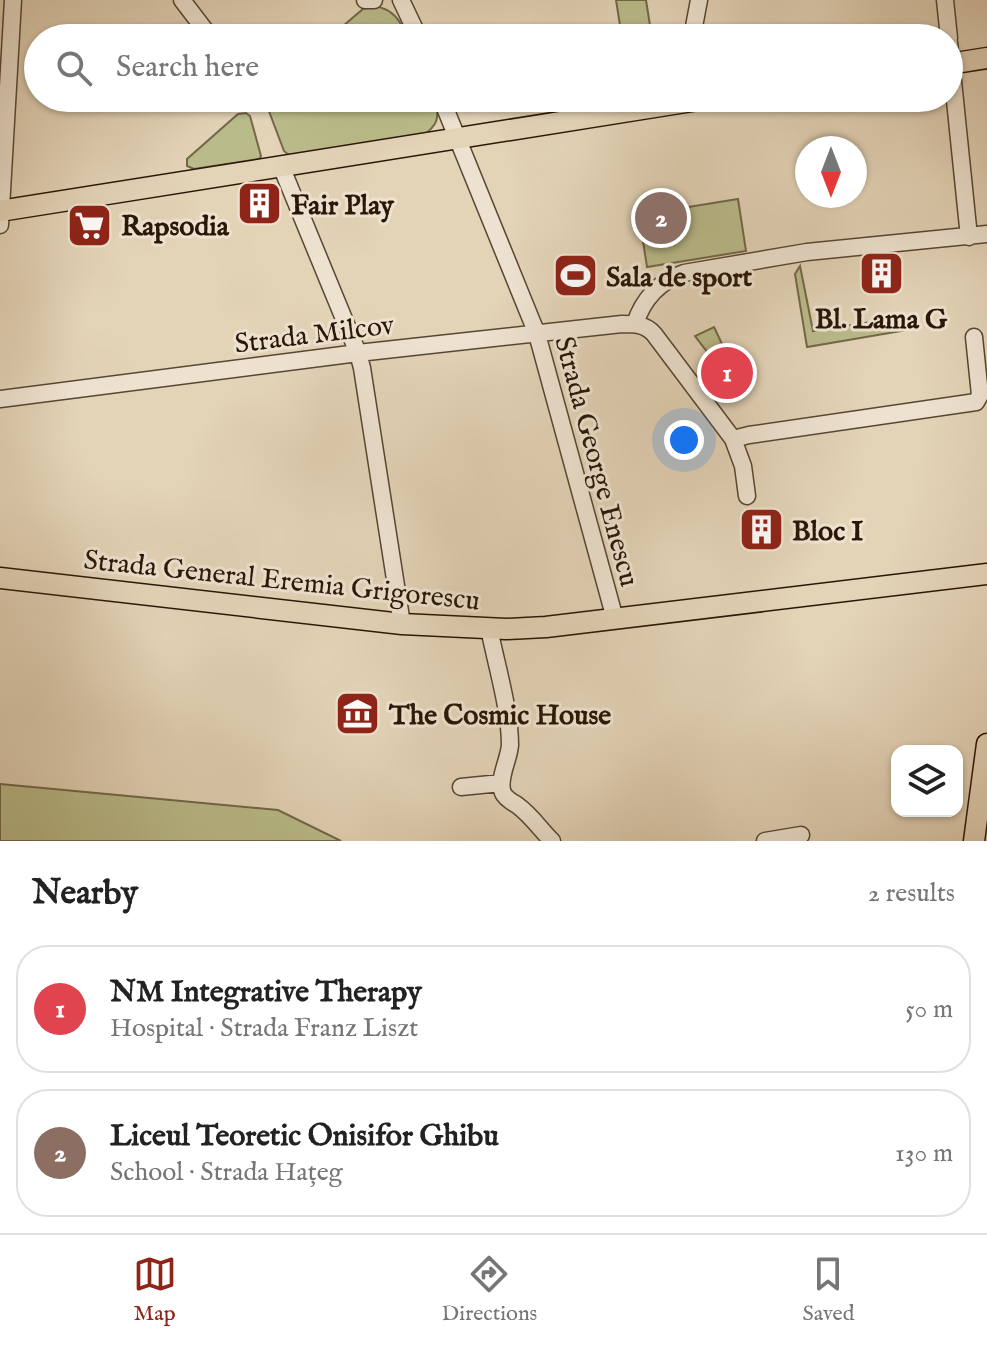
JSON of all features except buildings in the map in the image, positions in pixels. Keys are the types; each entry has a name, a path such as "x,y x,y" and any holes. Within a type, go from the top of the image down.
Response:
{"main road":[{"path":"963,62 987,58"},
{"path":"0,211 626,112"},
{"name":"Strada General Eremia Grigorescu","path":"0,578 402,624 489,628 546,627 987,574"},
{"path":"974,841 987,744"}],"street":[{"path":"0,225 13,0"},
{"path":"182,0 200,24"},
{"path":"365,0 374,0"},
{"path":"401,0 412,24"},
{"path":"694,24 699,0"},
{"path":"945,0 947,24"},
{"name":"Strada George Enescu","path":"446,112 537,334 615,619"},
{"path":"955,112 969,237"},
{"path":"281,166 362,368 402,624"},
{"path":"747,496 743,466 733,439 654,334 644,326 635,324 640,309 658,287 671,277 684,273 807,252 987,234"},
{"name":"Strada Milcov","path":"0,399 358,353 635,324"},
{"path":"733,439 976,402 980,395 974,337"},
{"path":"489,628 510,739 501,783 505,797 533,819 552,841"},
{"path":"461,787 501,783"},
{"path":"765,841 801,835"}],"green space":[{"path":"616,0 646,0 650,24 620,24"},
{"path":"381,8 391,13 401,24 345,24 363,9"},
{"path":"269,112 437,112 434,125 421,137 290,156 284,151"},
{"path":"238,114 250,116 261,156 259,159 194,169 187,166 187,159"},
{"path":"738,199 746,251 647,267 639,215"},
{"path":"800,266 813,331 917,315 919,328 807,347 795,274"},
{"path":"714,327 723,346 708,353 695,336"},
{"path":"0,784 278,810 341,841 0,841"}],"place":[{"name":"Fair Play","path":"260,204"},
{"name":"Liceul Teoretic Onisifor Ghibu","path":"661,218"},
{"name":"Rapsodia","path":"90,225"},
{"name":"Bl. Lama G","path":"881,274"},
{"name":"Sala de sport","path":"575,276"},
{"name":"NM Integrative Therapy","path":"727,373"},
{"name":"Bloc I","path":"761,530"},
{"name":"The Cosmic House","path":"358,714"}]}
